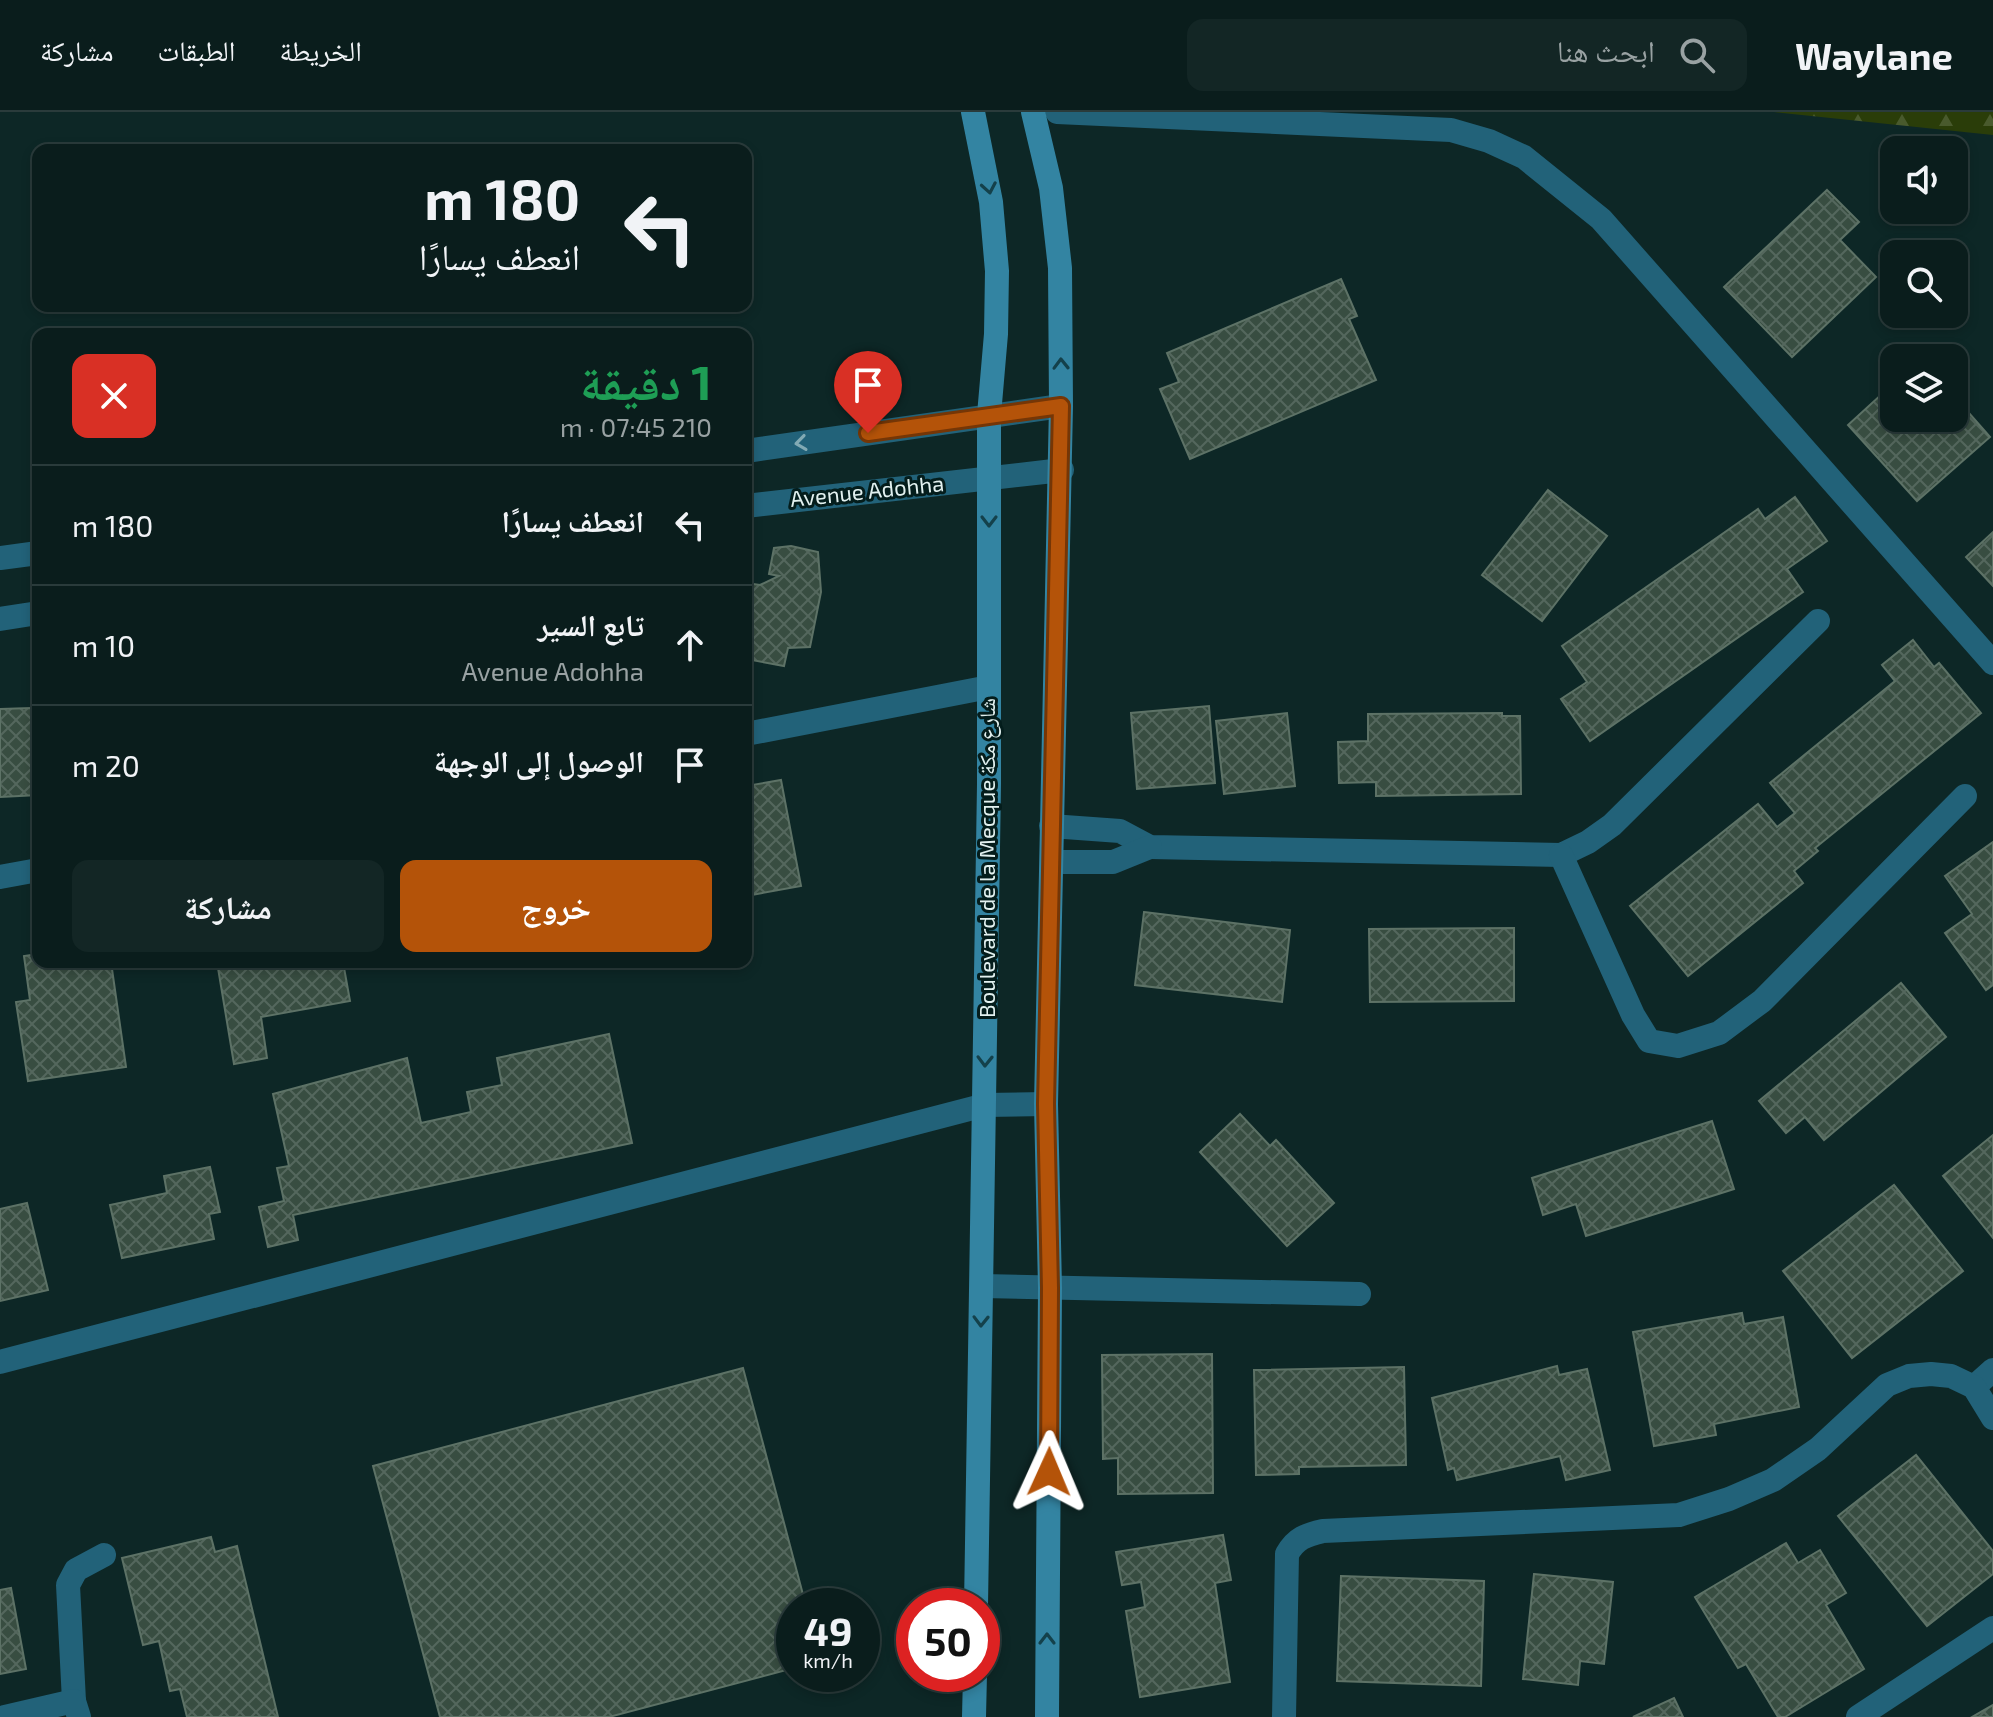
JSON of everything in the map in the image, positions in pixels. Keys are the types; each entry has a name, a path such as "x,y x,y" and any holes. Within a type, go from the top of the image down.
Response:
{"main road":[{"name":"Boulevard de la Mecque شارع مكة","path":"973,112 991,202 997,271 996,334 989,415 985,1105 976,1588"},
{"path":"1033,112 1051,188 1060,268 1062,470 1046,1104 1050,1288 1047,1717"},
{"path":"974,1717 975,1692"}],"street":[{"path":"1057,112 1451,130 1489,141 1524,157 1601,219 1993,663"},
{"path":"752,450 1061,406"},
{"name":"Avenue Adohha","path":"752,505 1062,470"},
{"path":"0,558 32,554"},
{"path":"0,619 32,614"},
{"path":"1052,862 1113,862 1150,847 1561,855 1588,842 1612,825 1818,621"},
{"path":"752,733 989,687"},
{"path":"1561,855 1633,1015 1649,1041 1678,1046 1719,1033 1762,1001 1965,796"},
{"path":"1051,826 1120,831 1150,847"},
{"path":"0,877 32,871"},
{"path":"0,1362 985,1105 1046,1104"},
{"path":"982,1286 1359,1294"},
{"path":"1974,1387 1993,1370"},
{"path":"1284,1717 1287,1554 1295,1542 1307,1535 1323,1531 1679,1515 1729,1499 1773,1480 1818,1449 1887,1385 1909,1376 1951,1376 1974,1387 1993,1418"},
{"path":"5,1717 76,1709 68,1585 76,1570 104,1555"},
{"path":"1858,1717 1993,1628"}],"green space":[{"path":"1774,112 1993,112 1993,135"}],"building":[{"path":"1827,190 1859,222 1840,240 1876,277 1792,357 1724,287"},
{"path":"1341,279 1357,316 1349,319 1376,380 1190,459 1160,389 1179,382 1167,353"},
{"path":"1880,396 1880,432 1968,432 1968,412 1990,437 1917,501 1848,425"},
{"path":"1548,490 1607,536 1542,621 1482,575"},
{"path":"1795,497 1827,541 1787,569 1803,592 1590,741 1561,699 1587,682 1562,646 1758,509 1765,519"},
{"path":"1993,532 1993,586 1966,557"},
{"path":"791,546 818,552 821,592 810,647 788,648 784,666 752,660 752,584 760,585 779,576 769,574 774,548"},
{"path":"1913,640 1934,667 1939,663 1981,713 1815,848 1818,851 1794,871 1803,883 1688,976 1630,906 1758,804 1777,827 1795,813 1770,783 1895,681 1882,665"},
{"path":"1209,706 1215,783 1137,789 1131,713"},
{"path":"31,708 32,795 0,797 0,709"},
{"path":"1287,713 1295,786 1224,794 1216,721"},
{"path":"1502,713 1502,716 1520,716 1521,794 1376,796 1376,782 1339,783 1338,742 1368,741 1368,714"},
{"path":"781,780 801,886 752,895 752,785"},
{"path":"1993,842 1993,985 1986,990 1945,933 1972,914 1945,876"},
{"path":"1144,912 1290,930 1282,1002 1135,985"},
{"path":"1514,928 1514,1001 1370,1002 1369,929"},
{"path":"32,955 32,968 112,968 126,1067 28,1081 16,1002 30,1000 24,956"},
{"path":"218,968 344,968 350,1001 261,1017 267,1058 234,1064"},
{"path":"1901,983 1946,1037 1824,1140 1805,1117 1786,1133 1759,1101"},
{"path":"609,1034 632,1143 293,1215 298,1240 268,1247 259,1207 284,1201 277,1168 289,1166 273,1094 407,1058 421,1123 471,1112 467,1092 502,1085 497,1058"},
{"path":"1240,1114 1270,1146 1276,1140 1334,1203 1287,1246 1200,1152"},
{"path":"1712,1121 1734,1189 1586,1236 1576,1204 1543,1215 1532,1178"},
{"path":"1993,1135 1993,1238 1943,1176"},
{"path":"210,1167 220,1212 209,1214 214,1239 122,1258 110,1205 167,1193 164,1176"},
{"path":"1894,1185 1963,1271 1852,1358 1783,1271"},
{"path":"27,1203 48,1290 0,1301 0,1209"},
{"path":"1742,1313 1744,1324 1783,1317 1799,1407 1714,1424 1716,1435 1654,1446 1633,1332"},
{"path":"1212,1354 1213,1493 1118,1494 1118,1458 1103,1459 1102,1355"},
{"path":"1557,1366 1559,1375 1587,1369 1610,1470 1566,1480 1560,1456 1457,1480 1454,1468 1448,1470 1432,1398"},
{"path":"1404,1367 1406,1465 1299,1467 1299,1474 1256,1475 1254,1370"},
{"path":"743,1368 801,1588 776,1588 776,1673 609,1717 440,1717 373,1466"},
{"path":"1916,1455 1993,1551 1993,1574 1927,1626 1838,1516"},
{"path":"1223,1535 1231,1580 1215,1583 1230,1682 1140,1697 1126,1611 1145,1607 1141,1582 1122,1585 1116,1552"},
{"path":"211,1537 215,1552 237,1546 278,1717 187,1717 180,1689 170,1691 159,1641 143,1645 122,1558"},
{"path":"1786,1543 1798,1563 1820,1550 1846,1593 1826,1605 1864,1669 1785,1717 1778,1717 1746,1664 1738,1668 1695,1597"},
{"path":"1534,1574 1613,1582 1604,1664 1580,1661 1578,1685 1523,1679"},
{"path":"1341,1576 1484,1581 1481,1686 1337,1681"},
{"path":"11,1588 26,1669 0,1674 0,1590"},
{"path":"1674,1698 1683,1717 1633,1717"},
{"path":"1993,1705 1993,1717 1972,1717"}],"route":[{"path":"868,433 1061,406 1046,1104 1050,1288 1049,1472"}]}
